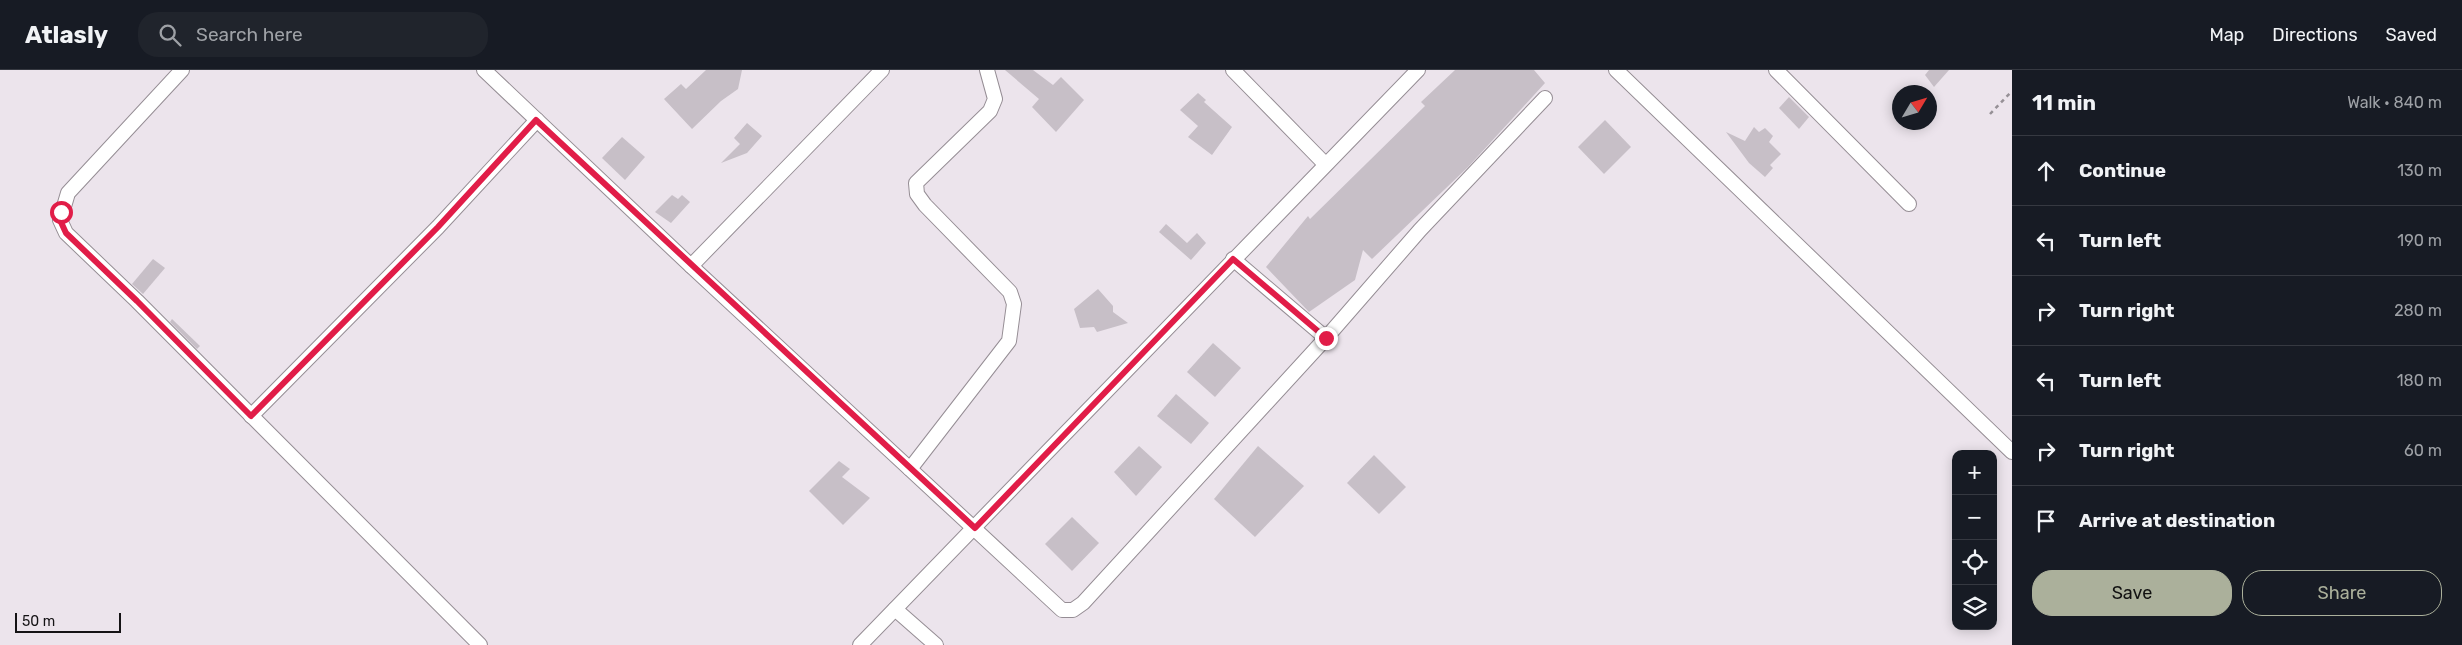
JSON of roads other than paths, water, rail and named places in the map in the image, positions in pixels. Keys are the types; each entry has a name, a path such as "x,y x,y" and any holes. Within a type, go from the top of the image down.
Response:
{"street":[{"path":"182,70 68,193 60,220 66,233 137,301 480,645"},
{"path":"484,70 691,266 1062,610 1073,610 1083,603 1326,338 1426,223 1545,98"},
{"path":"691,266 882,70"},
{"path":"910,469 1009,341 1013,323 1014,304 1010,292 925,205 917,194 916,183 990,110 995,99 987,70"},
{"path":"1233,70 1325,164"},
{"path":"860,645 1418,70"},
{"path":"1616,70 2012,452"},
{"path":"1776,70 1909,204"},
{"path":"251,416 438,227 536,120"},
{"path":"1233,259 1326,338"},
{"path":"896,610 936,645"}]}
